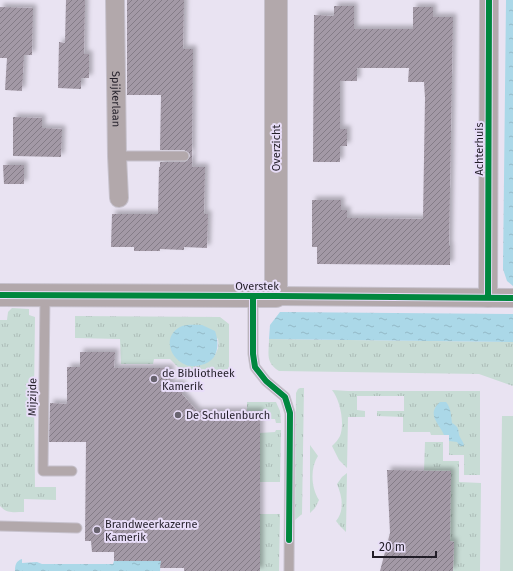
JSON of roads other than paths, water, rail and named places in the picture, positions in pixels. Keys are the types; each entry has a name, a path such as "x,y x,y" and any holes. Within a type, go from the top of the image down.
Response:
{"street":[{"name":"Spijkerlaan","path":"114,0 119,198"},
{"name":"Overzicht","path":"276,0 276,296"},
{"name":"Achterhuis","path":"488,298 489,0"},
{"name":"Overstek","path":"0,295 513,298"}],"lane":[{"path":"117,156 184,156"},
{"name":"Mijzijde","path":"45,295 43,471 72,471"},
{"path":"253,296 253,354 255,367 266,381 285,397 290,413 289,571"},
{"path":"0,526 78,528"}],"water":[{"path":"506,0 513,0 513,286 507,281 503,269"},
{"path":"280,312 513,314 513,342 269,339 270,325"},
{"path":"202,325 215,331 218,344 216,354 205,364 194,366 186,365 180,362 172,353 170,348 171,336 174,331 182,326"},
{"path":"440,402 446,402 449,407 452,423 458,430 464,445 463,446 460,446 457,442 449,441 449,435 444,435 437,423 434,411"},
{"path":"22,559 22,563 37,562 42,564 113,564 114,561 161,561 160,571 15,571 16,564"}],"place":[{"name":"de Bibliotheek Kamerik","path":"154,379"},
{"name":"De Schulenburch","path":"178,415"},
{"name":"Brandweerkazerne Kamerik","path":"97,530"}]}
